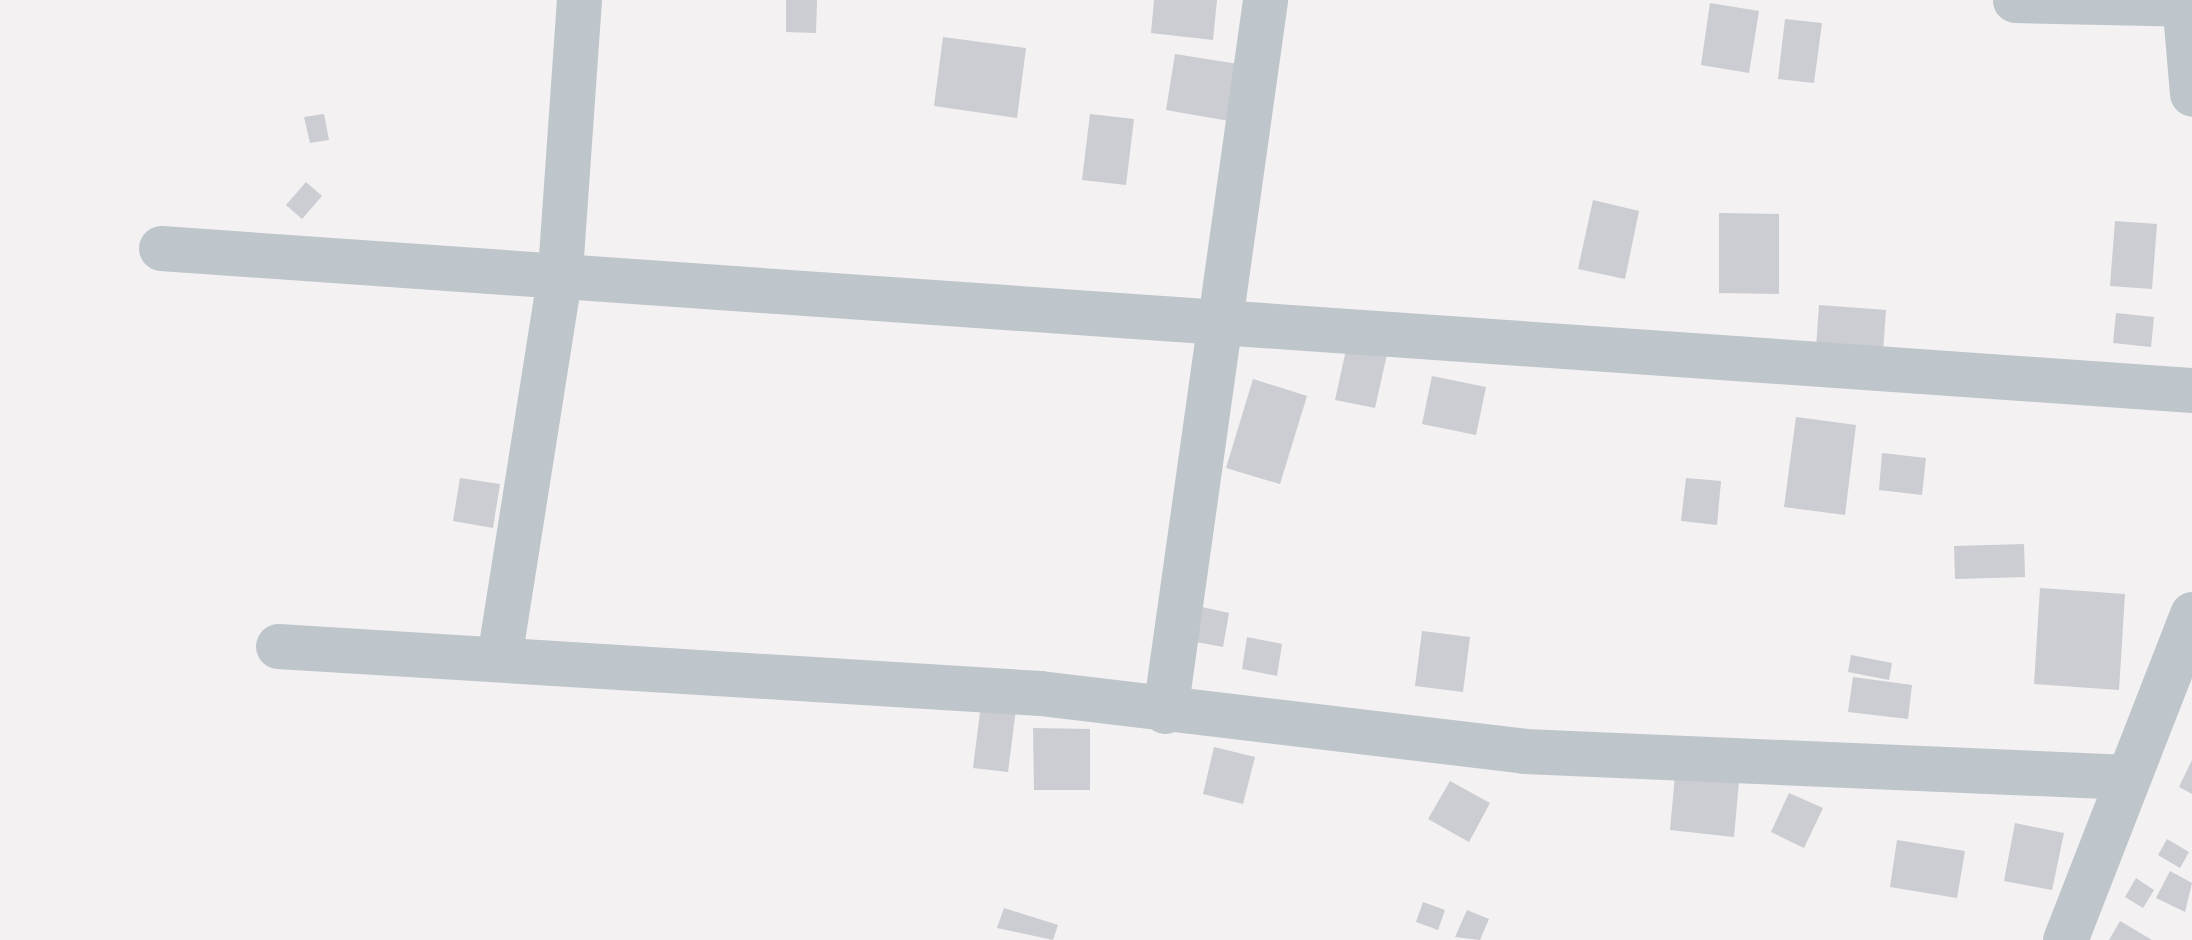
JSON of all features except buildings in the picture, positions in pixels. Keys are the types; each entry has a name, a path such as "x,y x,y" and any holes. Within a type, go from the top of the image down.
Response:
{"street":[{"path":"499,658 560,271 579,0"},
{"path":"1165,710 1265,0"},
{"path":"2015,0 2184,2 2192,94"},
{"path":"161,248 560,271 878,302 1223,318 2192,390"},
{"path":"2065,940 2192,614"},
{"path":"278,646 1040,694 1524,751 2128,777"}]}
